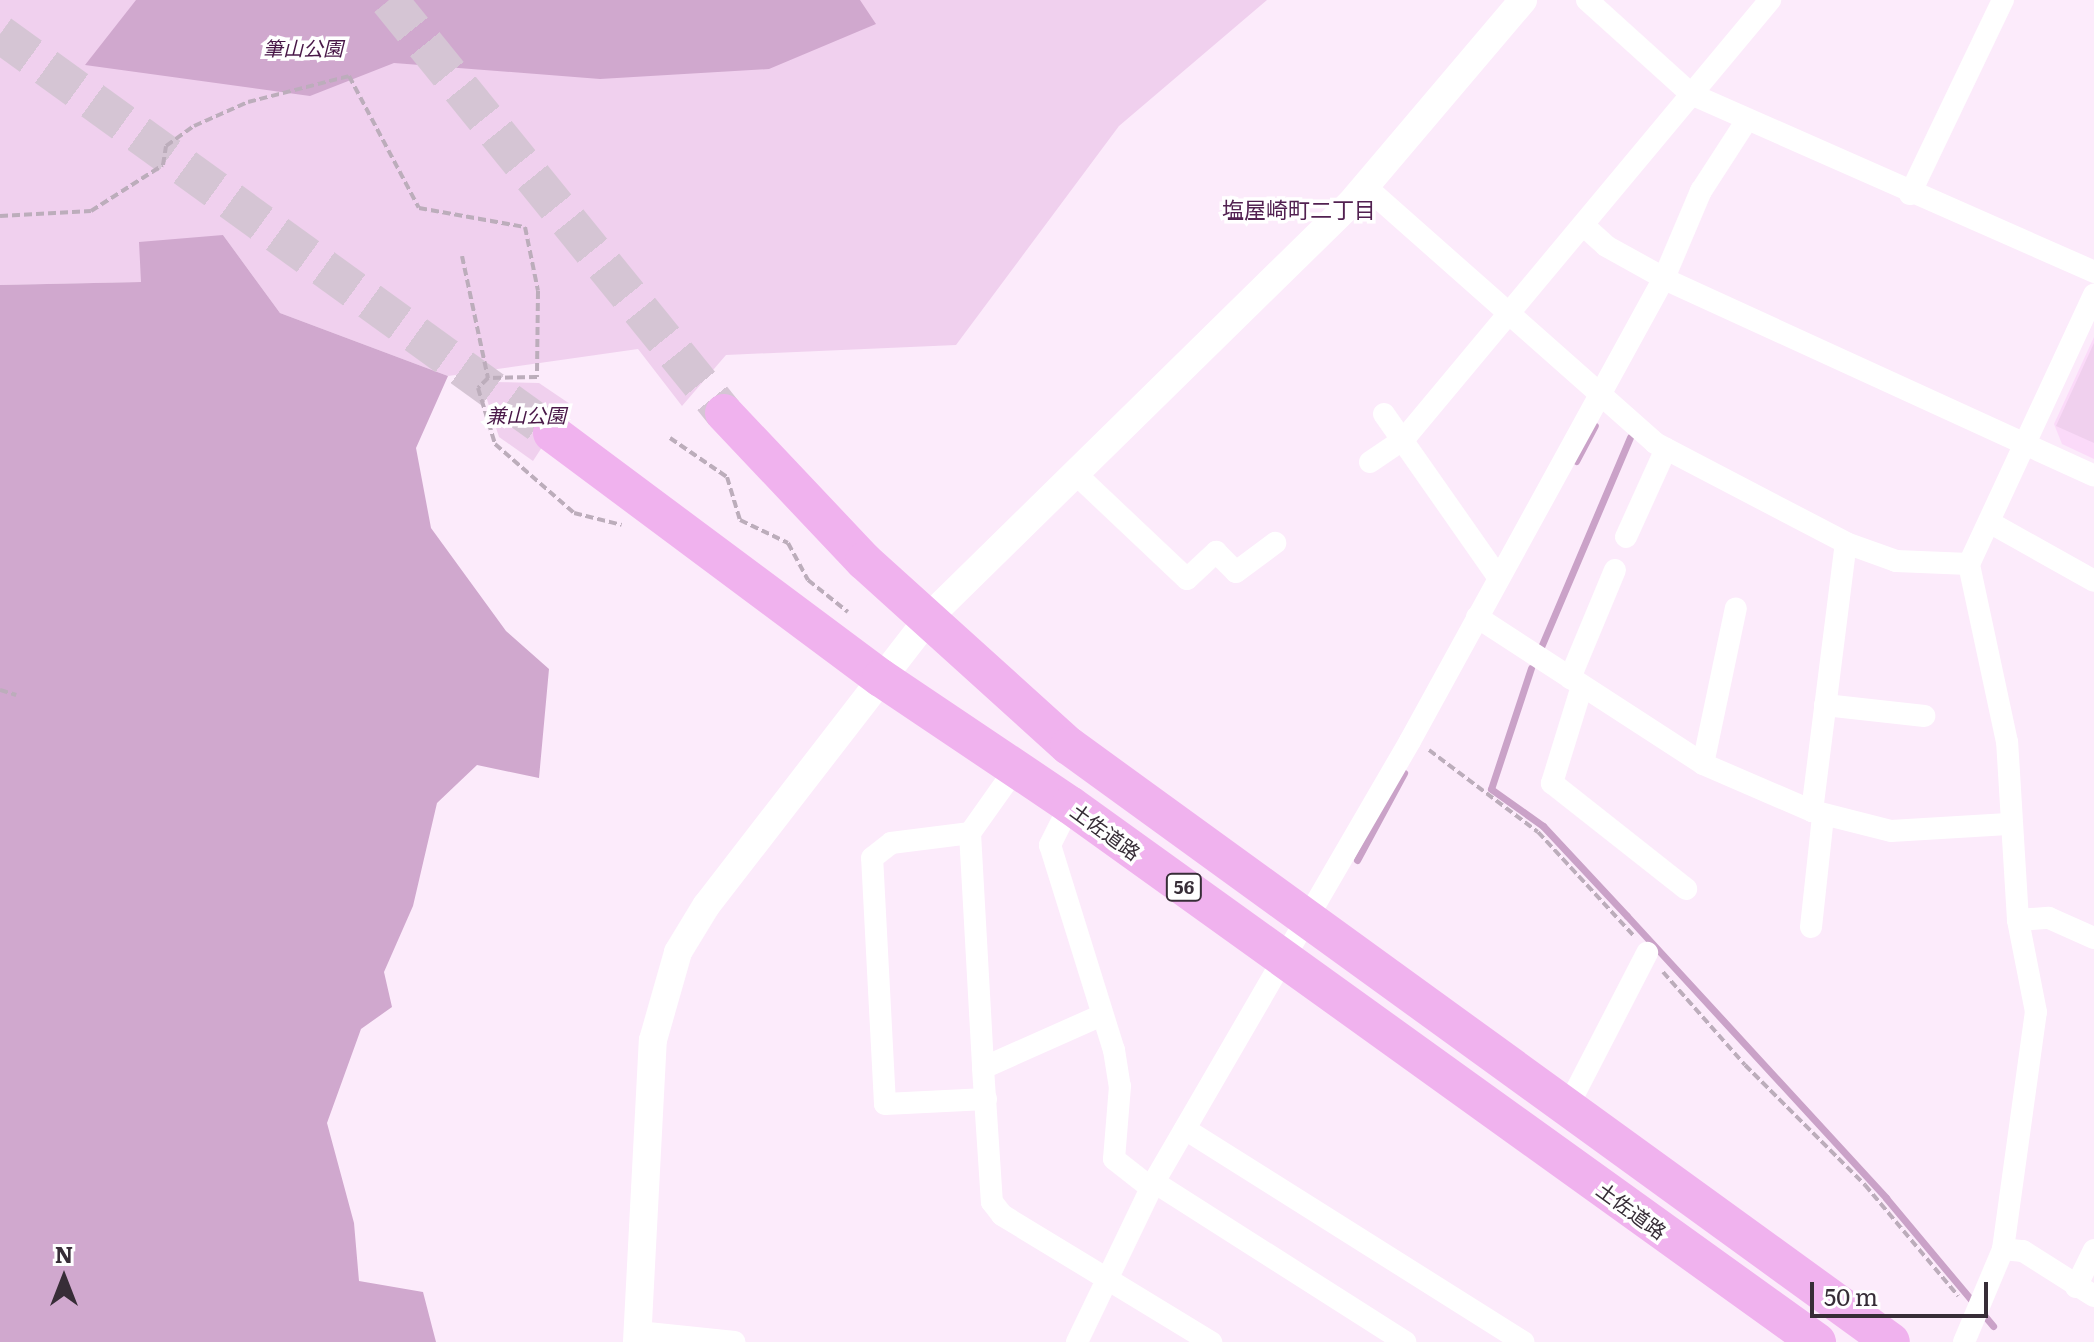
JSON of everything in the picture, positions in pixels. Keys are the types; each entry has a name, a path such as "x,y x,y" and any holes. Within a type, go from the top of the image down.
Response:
{"highway":[{"name":"56","path":"724,413 864,561 931,615 1069,746 1566,1110 1891,1342"},
{"name":"土佐道路","path":"552,433 881,678 1070,805 1817,1342"}],"street":[{"path":"734,1342 638,1337 648,1086 662,996 678,952 706,906 931,615 1078,476 1366,187 1522,0"},
{"path":"1587,0 1691,94 1910,194 2094,272"},
{"path":"1370,462 1404,439 1511,316 1770,0"},
{"path":"1910,194 2003,0"},
{"path":"1077,1342 1153,1185 1410,741 1664,278 1701,191 1747,120"},
{"path":"1366,187 1599,398 1666,449 1846,543 1896,561 1969,564"},
{"path":"1583,225 1606,246 1664,278 2094,476"},
{"path":"1964,1342 1976,1320 2003,1249 2036,1012 2018,920 2008,824 2007,742 1969,564 2094,295"},
{"path":"1384,414 1499,578"},
{"path":"1626,537 1666,449"},
{"path":"1078,476 1187,579 1216,552 1236,572 1275,543"},
{"path":"1989,522 2094,581"},
{"path":"1811,927 1825,705 1846,543"},
{"path":"1615,570 1576,682 1552,783 1686,889"},
{"path":"1703,764 1736,608"},
{"path":"1477,617 1703,764 1817,813 1891,831 2008,824"},
{"path":"1825,705 1924,716"},
{"path":"1016,768 970,833 992,1202 1002,1215 1211,1342"},
{"path":"1070,805 1050,845 1102,1015 1120,1086 1114,1159 1405,1342"},
{"path":"970,833 891,843 872,858 885,1104 986,1099"},
{"path":"2018,920 2049,918 2094,938"},
{"path":"1566,1110 1647,953"},
{"path":"983,1068 1102,1015"},
{"path":"1185,1129 1523,1342"},
{"path":"2003,1249 2023,1251 2085,1291 2094,1250"}],"path":[{"path":"0,216 91,211 163,165 166,146 194,126 248,102 349,76 419,208 525,227 538,291 537,377 488,378 478,388 495,444 574,513 606,526 634,525"},
{"path":"462,256 488,378"},
{"path":"670,438 727,477 740,520 788,543 808,580 856,619"},
{"path":"0,690 16,695"},
{"path":"1410,741 1538,832 1745,1065 1865,1185 1976,1320"}],"shaded area":[{"path":"2094,337 2094,459 2062,444 2054,424"}],"green space":[{"path":"0,0 1267,0 1119,126 956,345 726,355 682,406 638,349 448,376 280,313 223,235 142,282 0,285"},
{"name":"筆山公園","path":"136,0 860,0 876,24 769,69 600,79 394,63 310,96 85,65"},
{"path":"223,235 280,313 448,376 416,448 431,528 506,631 549,669 539,778 477,765 437,803 413,906 384,972 392,1007 361,1029 327,1123 354,1223 359,1281 423,1292 436,1342 0,1342 0,285 141,282 139,242"},
{"path":"2094,343 2094,443 2056,426"},
{"name":"兼山公園","path":"493,382 539,383 570,404 533,461 499,437 484,390"}],"waterway":[{"path":"1576,461 1595,426"},
{"path":"1541,647 1630,437"},
{"path":"1531,668 1491,789 1543,826 1886,1198 1993,1326"},
{"path":"1357,860 1404,773"}],"tunnel":[{"path":"389,0 724,413"},
{"path":"0,34 552,433"}],"district":[{"name":"塩屋崎町二丁目","path":"1299,209"}]}
